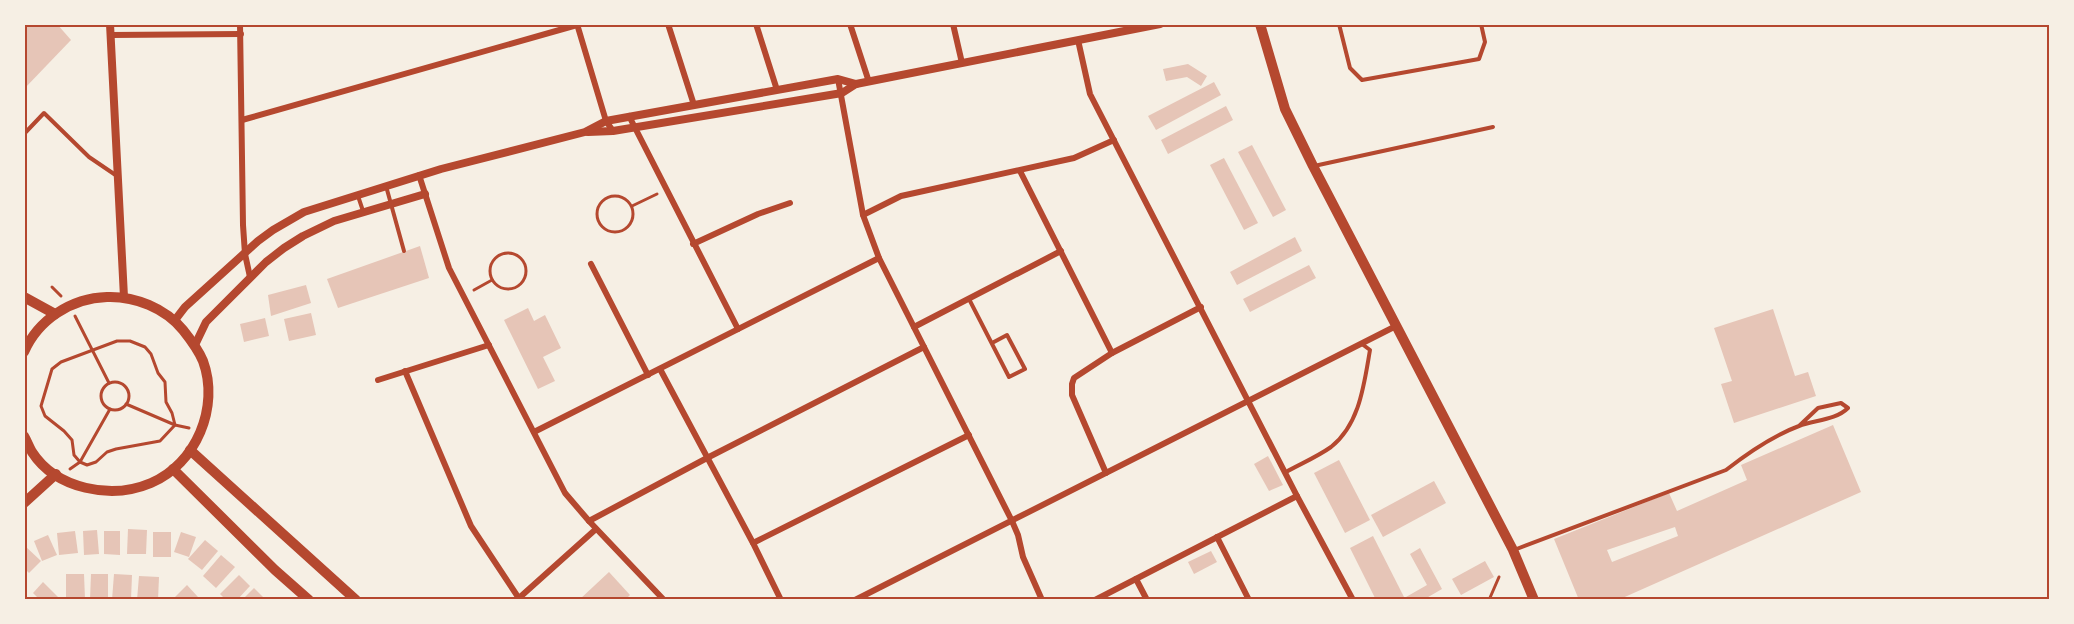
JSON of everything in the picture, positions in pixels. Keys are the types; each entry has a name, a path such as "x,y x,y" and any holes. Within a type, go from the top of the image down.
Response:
{"main road":[{"path":"1260,24 1285,109 1513,550 1534,600"},
{"path":"24,297 55,314"},
{"path":"24,436 28,456 70,482 102,491 127,490 152,483 172,470 190,450 200,434 206,417 208,398 203,362 195,345 175,320 151,305 124,297 88,299 55,314 26,343"},
{"path":"190,450 356,600"},
{"path":"172,470 309,600"},
{"path":"24,503 56,474"}],"street":[{"path":"110,24 124,297"},
{"path":"240,24 245,254 250,277"},
{"path":"242,120 577,24 606,121 613,131"},
{"path":"668,24 694,105"},
{"path":"756,24 777,90"},
{"path":"850,24 869,82"},
{"path":"953,24 962,63"},
{"path":"175,320 185,307 266,236 288,220 320,206 419,176 585,132 613,131 842,93 856,84 1160,24"},
{"path":"111,35 241,34"},
{"path":"1078,40 1090,94 1353,600"},
{"path":"838,79 863,214 879,258 1012,521 1023,556 1042,600"},
{"path":"585,132 606,121 629,116 838,79 856,84"},
{"path":"629,116 738,329"},
{"path":"863,214 901,196 1074,158 1114,140"},
{"path":"1020,171 1112,353"},
{"path":"419,176 449,268 565,493 664,600"},
{"path":"195,345 206,322 250,277 266,262 303,236 334,221 425,194"},
{"path":"693,244 758,214 790,203"},
{"path":"914,327 1060,251"},
{"path":"534,432 879,258"},
{"path":"591,264 648,375"},
{"path":"1106,473 1071,390 1072,384 1078,374 1112,353 1201,307"},
{"path":"855,600 1396,326"},
{"path":"378,380 489,345"},
{"path":"589,521 924,347"},
{"path":"660,369 781,600"},
{"path":"405,371 471,525 519,599 596,529"},
{"path":"753,543 969,435"},
{"path":"1095,600 1297,496"},
{"path":"1217,537 1250,600"},
{"path":"1136,579 1147,600"}],"lane":[{"path":"1339,24 1350,68 1362,80 1479,59 1485,42 1481,24"},
{"path":"24,134 44,113 89,156 118,178"},
{"path":"1313,166 1493,127"},
{"path":"386,186 404,251"},
{"path":"357,195 364,212"},
{"path":"969,299 992,343 1010,377 1025,369 1007,335 992,343"},
{"path":"1286,472 1341,439 1356,414 1364,386 1370,350 1362,344"},
{"path":"1513,550 1726,470 1754,448 1799,426 1842,413 1848,408 1841,403 1818,408 1799,426"}],"path":[{"path":"632,206 657,194"},
{"path":"617,196 628,201 632,206 634,211 632,223 623,231 610,232 600,225 597,213 601,202 606,198 617,196"},
{"path":"510,252 516,254 524,262 526,268 524,279 515,288 503,289 492,280 490,264 498,255 510,252"},
{"path":"474,290 492,280"},
{"path":"52,287 71,305 109,383"},
{"path":"117,341 145,347 165,382 166,402 172,412 175,425 160,441 116,449 87,465 80,462 74,455 72,440 45,416 42,406 52,369 61,362 117,341"},
{"path":"118,382 126,387 129,396 126,404 119,409 110,409 101,399 102,390 109,383 118,382"},
{"path":"126,404 200,434"},
{"path":"70,482 68,470 80,462 110,409"},
{"path":"1489,600 1499,577"}],"building":[{"path":"24,24 57,24 71,40 24,89"},
{"path":"1188,64 1207,76 1201,86 1187,77 1166,81 1163,69"},
{"path":"1214,82 1221,95 1156,130 1148,116"},
{"path":"1226,106 1233,120 1168,154 1161,140"},
{"path":"1252,145 1286,210 1273,217 1238,152"},
{"path":"1224,158 1258,223 1244,230 1210,165"},
{"path":"1295,237 1302,251 1237,285 1230,272"},
{"path":"420,246 429,278 338,308 327,279"},
{"path":"1309,265 1316,278 1250,312 1243,299"},
{"path":"306,285 311,303 271,316 268,295"},
{"path":"528,308 534,321 545,315 561,348 543,357 555,381 538,389 504,320"},
{"path":"1773,309 1795,376 1808,372 1816,396 1734,423 1721,384 1732,381 1714,328"},
{"path":"311,313 316,335 289,341 284,319"},
{"path":"265,318 269,336 244,342 240,324"},
{"path":"1833,425 1861,492 1618,600 1579,600 1554,539 1669,493 1677,511 1747,480 1741,465","holes":["1675,527 1678,536 1612,562 1607,550"]},
{"path":"1268,456 1283,485 1269,491 1254,464"},
{"path":"1339,460 1370,520 1345,533 1314,473"},
{"path":"1434,481 1446,503 1383,537 1371,515"},
{"path":"128,529 147,530 146,554 127,554"},
{"path":"97,530 99,554 84,555 83,531"},
{"path":"75,531 78,553 59,555 57,533"},
{"path":"104,531 120,531 120,555 104,554"},
{"path":"153,532 171,532 171,557 153,557"},
{"path":"181,532 196,537 189,557 174,552"},
{"path":"48,535 57,555 42,561 34,541"},
{"path":"1373,536 1404,597 1398,600 1376,600 1350,548"},
{"path":"205,540 218,551 202,570 188,559"},
{"path":"24,545 41,561 29,573 24,568"},
{"path":"1420,548 1442,589 1423,600 1408,600 1406,597 1427,585 1410,554"},
{"path":"1211,551 1217,562 1194,574 1188,562"},
{"path":"221,555 235,567 216,588 203,576"},
{"path":"1485,561 1494,577 1461,595 1452,579"},
{"path":"609,572 630,595 625,600 579,600"},
{"path":"66,574 84,574 85,599 66,599"},
{"path":"91,574 108,574 108,600 90,600"},
{"path":"114,574 132,575 131,600 112,600"},
{"path":"239,575 250,586 237,600 226,600 220,594"},
{"path":"139,576 159,577 158,600 137,600"},
{"path":"43,582 59,600 40,600 33,593"},
{"path":"187,585 198,597 195,600 172,600"},
{"path":"254,588 266,600 242,600"}]}
